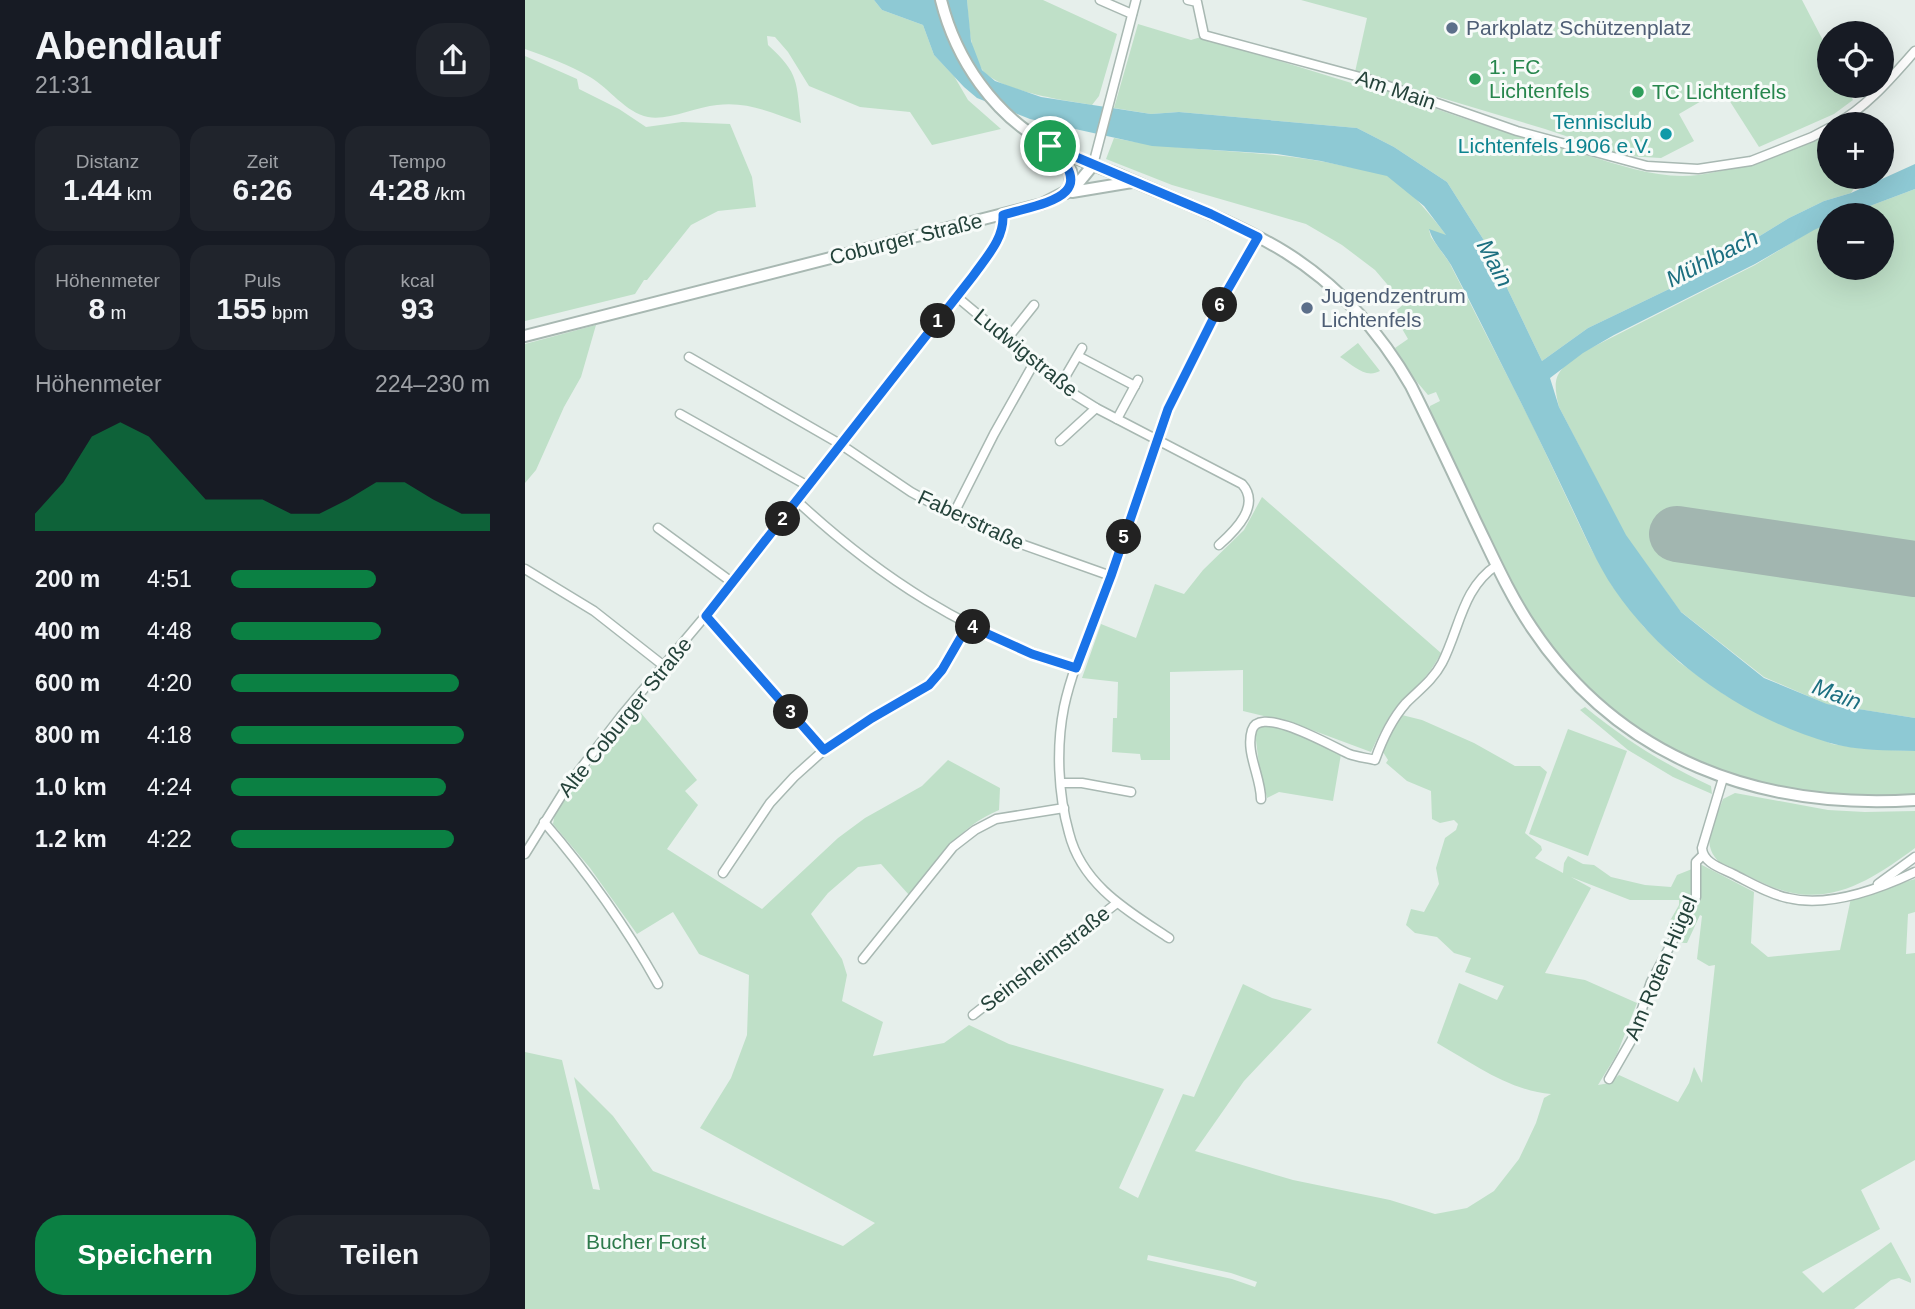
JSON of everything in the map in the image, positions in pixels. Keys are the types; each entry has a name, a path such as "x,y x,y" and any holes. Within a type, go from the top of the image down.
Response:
{"street":[{"path":"941,0 954,37 976,79 1009,117 1050,146 1258,237 1321,279 1364,320 1396,360 1411,386 1515,601 1547,649 1589,695 1642,738 1670,755 1723,778 1771,792 1824,800 1875,803 1915,800"},
{"path":"1100,0 1132,14"},
{"name":"Coburger Straße","path":"525,336 1003,215 1042,204 1066,193 1081,181 1093,165 1136,0"},
{"name":"Am Main","path":"1195,1 1204,35 1371,80 1517,131 1647,166 1698,169 1751,161 1817,134"},
{"path":"1855,112 1878,93 1915,51"},
{"path":"1050,146 1071,171 1070,185 1066,193"},
{"path":"1066,193 1135,182"},
{"name":"Alte Coburger Straße","path":"525,854 568,785 733,583 957,297 999,239 1003,215"},
{"path":"1169,938 1117,903 1087,873 1069,834 1061,783 1064,706 1168,409 1195,352 1258,237"},
{"name":"Ludwigstraße","path":"957,297 1034,363 1096,408 1242,484 1249,491 1250,505 1243,519 1219,545"},
{"path":"1007,339 1034,305"},
{"path":"1061,384 1080,352 1137,383 1117,419"},
{"name":"Faberstraße","path":"689,357 840,444 911,492 953,515 996,536 1111,576"},
{"path":"953,515 1034,363"},
{"name":"Ludwigstraße","path":"1060,441 1096,408"},
{"path":"680,414 808,486"},
{"path":"797,501 876,566 968,625 1032,654 1076,668"},
{"path":"658,528 733,583"},
{"path":"1261,799 1252,744 1252,729 1256,723 1263,720 1275,722 1351,755 1375,761 1382,741 1398,713 1430,681 1443,662 1469,593 1483,576 1497,565"},
{"path":"525,569 594,611 664,666"},
{"path":"706,616 824,750"},
{"path":"723,873 770,803 794,777 824,750 929,685 942,670 968,625"},
{"name":"Am Roten Hügel","path":"1609,1079 1632,1039 1651,982 1696,897 1696,862 1703,855 1702,846 1723,778"},
{"path":"1061,783 1082,783 1131,792"},
{"path":"863,959 953,847 975,830 996,818 1064,808"},
{"path":"544,822 599,889 658,984"},
{"path":"1703,855 1725,870 1789,899 1825,900 1871,889 1915,872"},
{"path":"1871,889 1915,857"},
{"name":"Seinsheimstraße","path":"973,1014 1117,903"}],"green space":[{"path":"525,0 874,0 882,10 923,25 934,55 954,76 968,100 1001,129 932,145 910,112 860,107 809,86 788,52 775,37 767,36 768,45 786,64 795,79 801,123 760,109 728,104 656,118 640,115 582,73 525,49"},
{"path":"967,0 1043,0 1117,34 1099,96 1092,105 1032,94 989,76 981,68 974,52"},
{"name":"1. FC Lichtenfels","path":"1301,0 1802,0 1817,29 1817,98 1853,100 1837,112 1817,112 1817,121 1759,147 1722,89 1679,114 1694,141 1661,158 1625,156 1355,72 1367,18"},
{"path":"1138,24 1191,40 1201,37 1384,93 1387,90 1487,126 1643,171 1671,176 1698,175 1732,168 1817,137 1817,189 1854,189 1851,193 1817,203 1690,279 1588,328 1542,361 1485,242 1447,182 1394,147 1357,128 1179,112 1151,114 1114,108"},
{"path":"525,56 577,79 579,89 619,109 646,127 682,122 730,124 752,177 756,207 718,211 691,225 635,294 525,321"},
{"path":"1114,138 1171,147 1315,160 1381,173 1402,186 1447,236 1429,230 1449,262 1529,418 1590,547 1613,587 1644,627 1679,662 1725,695 1832,744 1865,749 1915,751 1915,794 1860,796 1805,791 1751,779 1699,761 1650,736 1605,704 1566,666 1533,621 1504,570 1429,412 1430,406 1440,401 1436,392 1428,395 1412,376 1395,348 1408,339 1393,313 1404,304 1375,270 1342,245 1306,224 1172,185 1106,159"},
{"path":"1915,189 1915,718 1826,704 1764,677 1680,611 1625,535 1559,407 1556,388 1556,381 1562,369 1583,352 1755,265 1817,228 1817,280 1894,280 1894,203 1878,203"},
{"path":"596,325 581,377 564,407 536,470 525,483 525,344"},
{"path":"1358,343 1380,371 1364,372 1340,357"},
{"path":"1262,497 1441,653 1432,669 1395,709 1371,752 1293,723 1243,711 1243,670 1170,672 1170,760 1141,760 1140,754 1112,752 1118,682 1082,678 1101,624 1136,638 1155,584 1184,594 1203,570 1244,530"},
{"path":"1585,707 1645,751 1711,786 1712,794 1673,777 1628,750 1580,710"},
{"name":"Bucher Forst","path":"636,711 641,713 697,780 685,791 698,805 667,849 762,909 838,838 865,818 922,786 948,760 1000,788 999,810 984,817 959,836 938,858 910,896 881,864 858,867 828,893 811,914 842,959 847,975 842,1001 883,1022 873,1056 944,1043 969,1025 1009,1044 1164,1089 1119,1188 1138,1198 1183,1094 1194,1097 1243,984 1272,998 1312,1009 1244,1081 1195,1151 1293,1180 1390,1200 1435,1214 1467,1208 1494,1191 1519,1159 1544,1098 1551,1094 1506,1082 1437,1043 1459,983 1497,1000 1504,986 1465,972 1471,958 1454,953 1437,937 1415,933 1406,925 1411,909 1424,912 1439,884 1436,868 1445,838 1456,830 1458,824 1454,820 1440,823 1432,819 1431,791 1407,781 1386,763 1388,760 1383,752 1392,727 1402,715 1422,720 1474,743 1515,766 1540,766 1547,772 1525,833 1541,846 1542,850 1535,858 1563,873 1568,856 1583,864 1594,865 1611,877 1645,885 1671,887 1677,875 1702,865 1754,892 1751,943 1768,957 1840,950 1851,898 1915,879 1915,912 1908,914 1906,954 1915,953 1915,1160 1861,1190 1880,1229 1802,1272 1823,1293 1891,1242 1911,1283 1899,1278 1891,1280 1854,1309 525,1309 525,1052 562,1060 593,1189 600,1190 574,1077 613,1116 653,1171 843,1246 875,1223 700,1128 731,1078 747,1035 749,975 699,954 673,912 637,934 590,868 553,824 555,813 576,783","holes":["1571,877 1630,900 1679,900 1667,926 1671,937 1678,942 1687,943 1700,915 1702,916 1697,959 1709,966 1715,965 1702,1083 1694,1067 1689,1083 1678,1102 1619,1075 1610,1083 1598,1085 1617,1054 1637,1003 1585,980 1545,973 1591,888","1148,1255 1231,1273 1257,1282 1255,1287 1232,1279 1147,1260"]},
{"path":"1267,724 1294,731 1341,754 1333,801 1279,792 1267,798 1255,732 1260,725"},
{"path":"1568,729 1627,751 1588,856 1529,834"},
{"path":"1735,793 1828,810 1915,811 1915,848 1871,877 1840,891 1806,895 1788,892 1719,862 1713,854 1709,839 1713,824 1723,799"}],"water":[{"name":"Main","path":"874,0 967,0 971,41 982,70 995,81 1041,97 1151,114 1179,112 1357,128 1394,147 1447,182 1485,242 1542,361 1588,328 1690,279 1789,218 1817,204 1817,229 1755,264 1614,335 1583,353 1550,378 1559,407 1626,535 1681,612 1764,678 1827,704 1915,718 1915,751 1872,750 1830,743 1767,719 1737,703 1682,664 1634,616 1602,570 1529,418 1451,265 1429,229 1446,235 1424,206 1387,176 1277,154 1152,146 1030,119 977,98 934,55 923,25 882,10"},
{"path":"1915,164 1915,189 1878,203 1820,203 1860,189 1894,189 1894,174"}],"runway":[{"path":"1677,534 1915,569"}],"place":[{"name":"Parkplatz Schützenplatz","path":"1452,28"},
{"name":"1. FC Lichtenfels","path":"1475,79"},
{"name":"TC Lichtenfels","path":"1638,92"},
{"name":"Tennisclub Lichtenfels 1906 e.V.","path":"1666,134"},
{"name":"Jugendzentrum Lichtenfels","path":"1307,308"}],"route":[{"path":"1050,146 1211,214 1258,237 1227,291 1168,409 1111,576 1076,668 1032,654 968,625 942,670 929,685 824,750 706,616 973,276 999,239 1003,215 1054,200 1066,193 1070,185 1071,171 1050,146"}],"water label":[{"name":"Mühlbach","path":"1712,258"}]}
